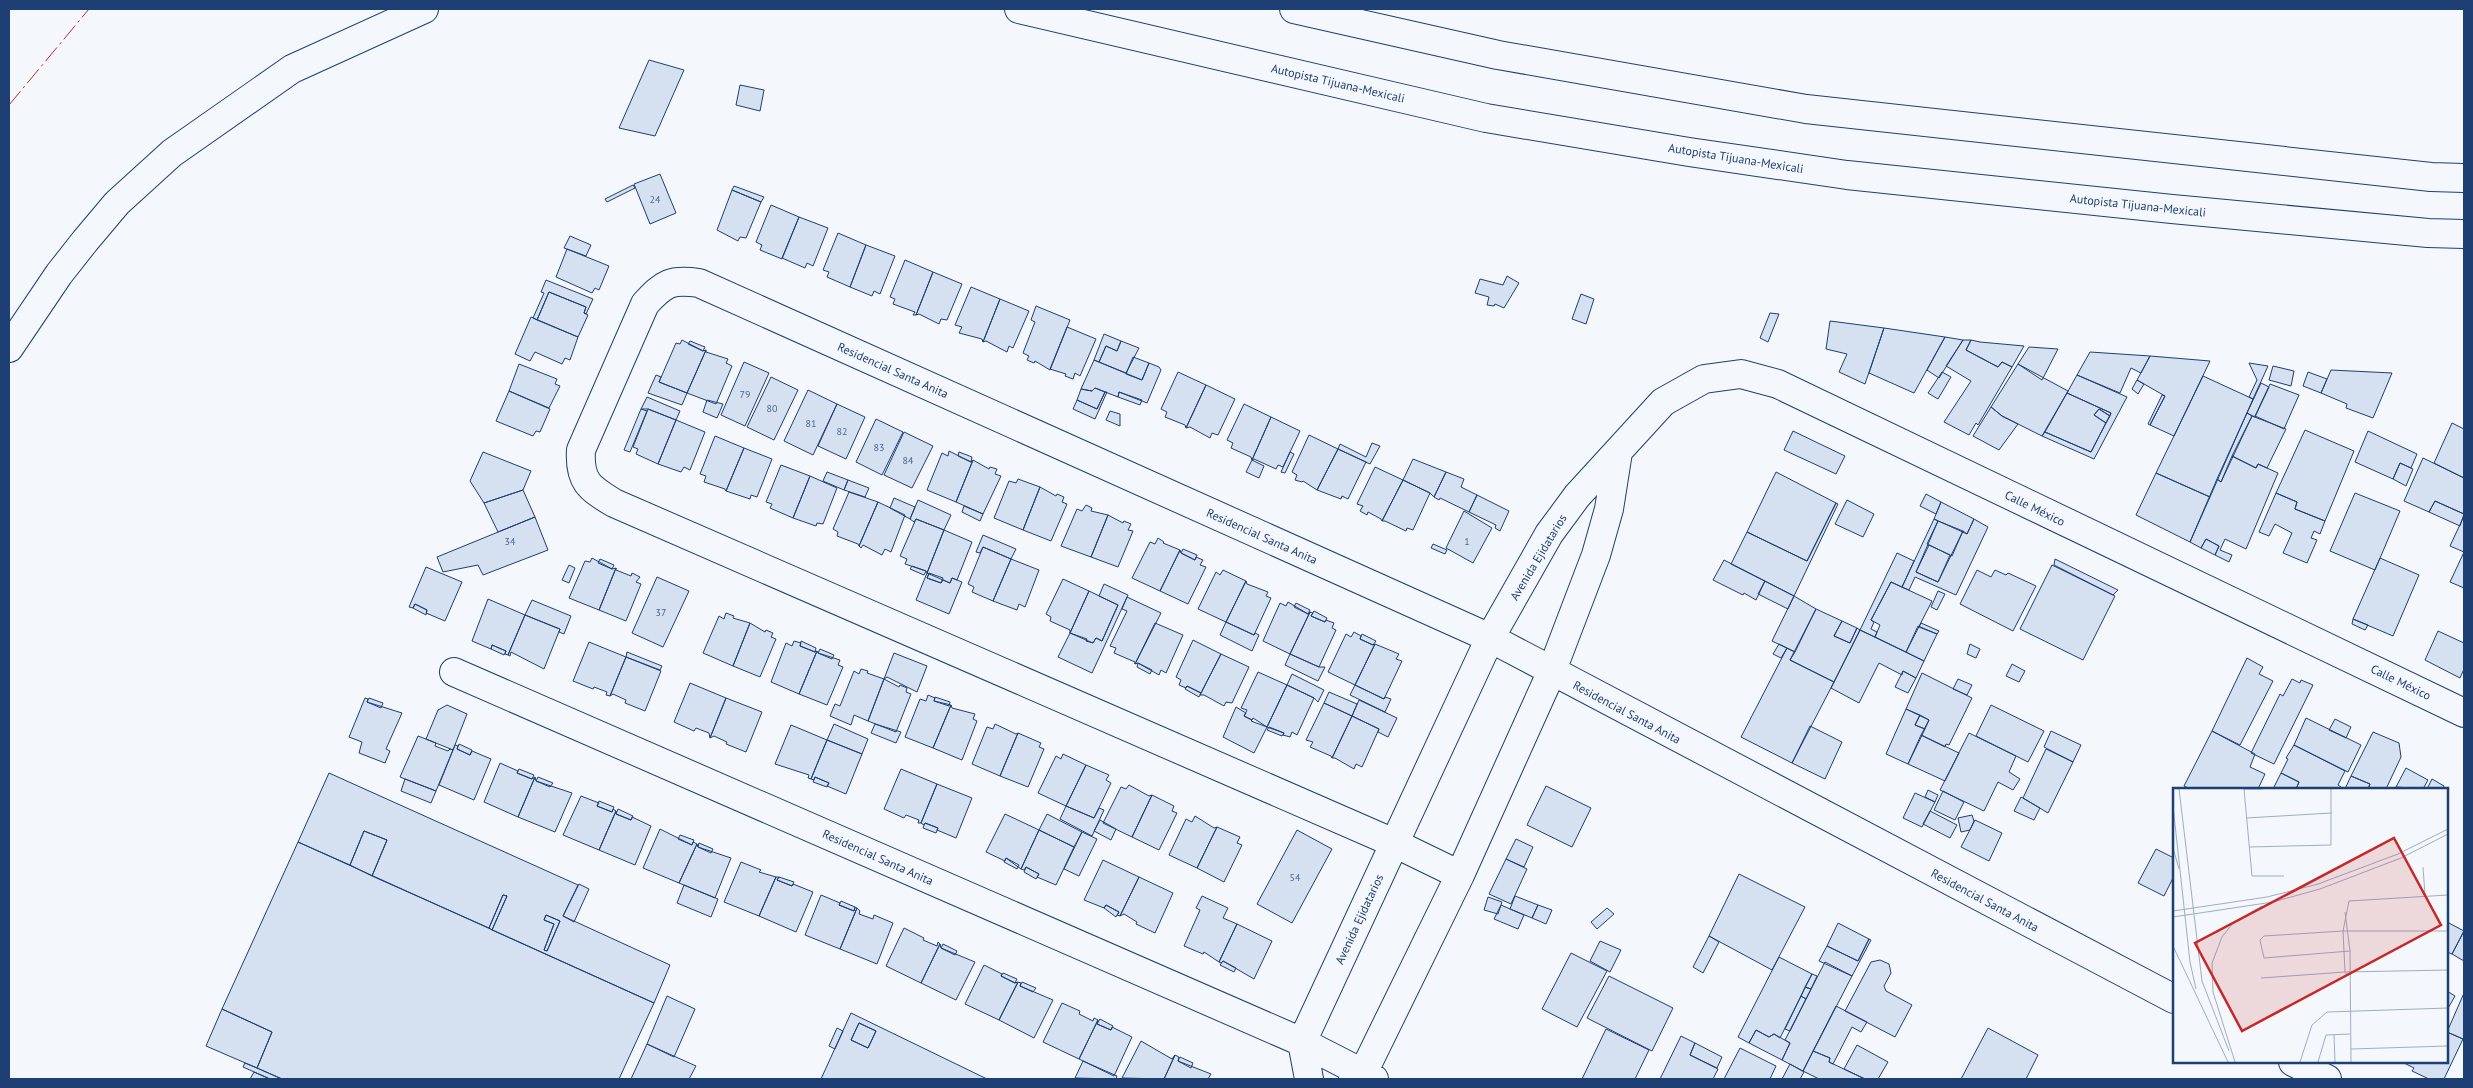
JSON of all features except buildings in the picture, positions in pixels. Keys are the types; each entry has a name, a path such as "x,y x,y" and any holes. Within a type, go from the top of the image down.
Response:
{"main road":[{"path":"9,348 58,274 84,241 117,203 172,153 292,69 424,9"},
{"name":"Autopista Tijuana-Mexicali","path":"1019,9 1486,118 1689,152 1876,178 2172,209 2428,233 2464,234"},
{"path":"1294,9 1498,55 1806,109 2421,176 2464,178"},
{"name":"Residencial Santa Anita","path":"1460,875 1394,843 632,511 592,490 580,469 581,450 645,304 659,288 679,280 699,283 1490,638 1551,673 2173,998"},
{"name":"Calle México","path":"1618,452 1663,402 1704,378 1741,374 1778,384 2464,713"},
{"path":"1363,1077 1460,875 1551,673 1596,555 1609,509 1618,452"},
{"name":"Avenida Ejidatarios","path":"1302,1042 1490,638 1549,534 1577,496 1618,452"},
{"name":"Residencial Santa Anita","path":"454,672 1302,1042 1363,1077"},
{"path":"1302,1042 1309,1079"},
{"path":"2295,1063 2327,1079"}],"power":[{"path":"9,105 89,9"}]}
